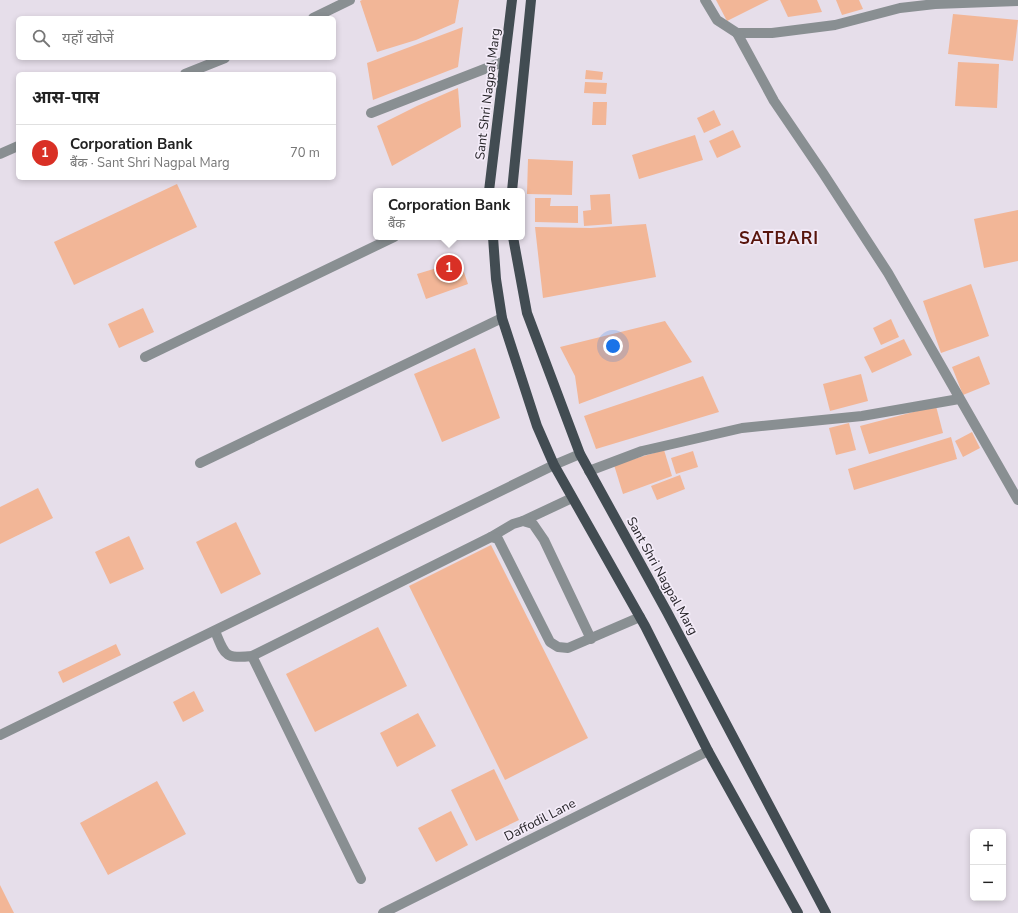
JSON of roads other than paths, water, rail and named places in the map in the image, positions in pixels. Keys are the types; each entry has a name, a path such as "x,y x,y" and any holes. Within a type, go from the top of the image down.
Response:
{"main road":[{"name":"Sant Shri Nagpal Marg","path":"490,188 512,0"},
{"path":"512,188 531,0"},
{"path":"493,240 496,279 502,318 537,426 554,465 640,617 708,751 798,913"},
{"name":"Sant Shri Nagpal Marg","path":"514,240 527,313 580,454 667,612 826,913"}],"street":[{"path":"317,16 350,0"},
{"path":"705,0 717,20 737,33 774,101 823,172 888,273 1018,500"},
{"path":"737,33 772,33 835,25 900,8 935,4 1018,1"},
{"path":"189,72 220,60"},
{"path":"371,113 505,61"},
{"path":"0,154 16,147"},
{"path":"145,356 388,240"},
{"path":"200,463 502,318"},
{"path":"589,471 642,451 742,428 862,416 959,399"},
{"path":"0,735 554,465 580,454"},
{"path":"215,631 224,652 235,658 252,656 491,537 514,524 572,498"},
{"path":"523,521 532,524 544,540 591,639"},
{"path":"491,537 498,539 550,642 558,647 568,648 640,617"},
{"path":"252,656 362,879"},
{"name":"Daffodil Lane","path":"383,913 708,751"}],"place":[{"name":"Corporation Bank","path":"449,268"}],"district":[{"name":"SATBARI","path":"779,238"}]}
